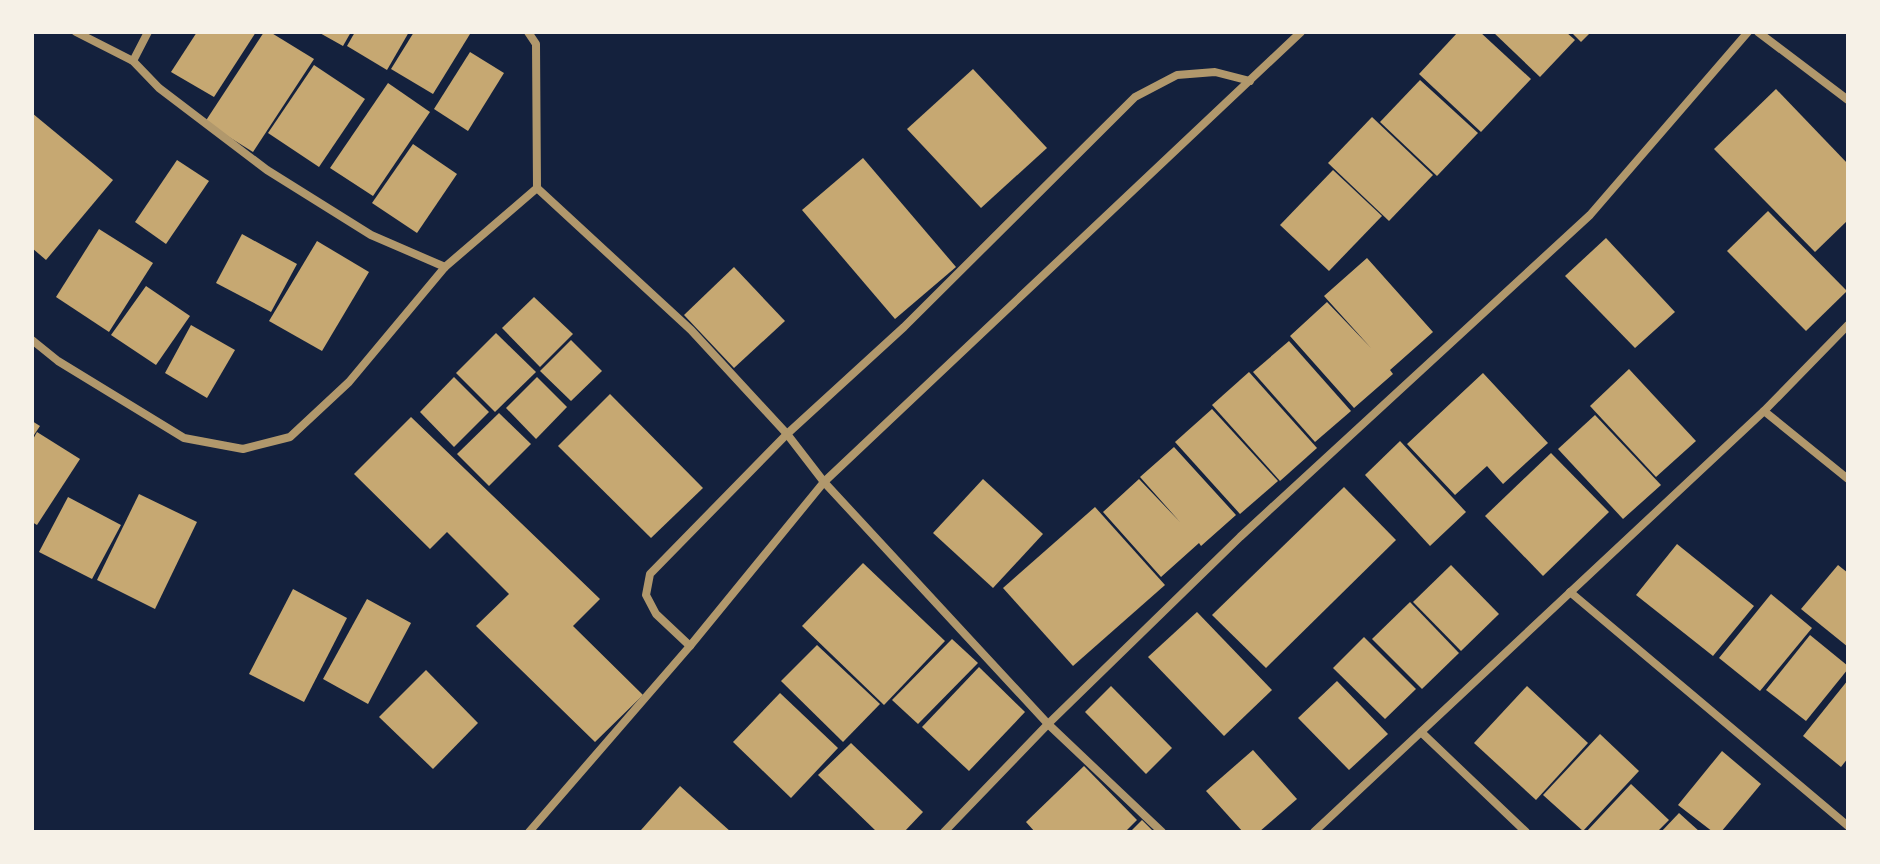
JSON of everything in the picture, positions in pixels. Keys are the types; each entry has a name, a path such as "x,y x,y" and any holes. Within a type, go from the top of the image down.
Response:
{"street":[{"path":"76,32 133,61 159,88 267,170 371,235 445,267"},
{"path":"133,61 148,32"},
{"path":"528,32 536,44 537,188 691,330 787,434 824,482 1048,724 1162,832"},
{"path":"529,832 690,646 824,482 1301,32"},
{"path":"944,832 1048,724 1240,537 1590,215 1748,32"},
{"path":"1758,32 1848,100"},
{"path":"690,646 656,614 646,595 650,574 787,434 904,327 1135,97 1177,75 1215,72 1250,81"},
{"path":"32,340 58,361 184,438 243,449 290,437 349,382 445,267 537,188"},
{"path":"1314,832 1764,411 1848,325"},
{"path":"1764,411 1848,479"},
{"path":"1570,592 1848,826"},
{"path":"1421,732 1526,832"}],"building":[{"path":"197,32 256,32 214,97 171,72"},
{"path":"264,32 270,32 314,59 253,152 205,122"},
{"path":"318,32 351,32 343,46"},
{"path":"355,32 409,32 387,70 347,46"},
{"path":"414,32 470,34 433,94 391,69"},
{"path":"1458,32 1480,32 1531,79 1481,132 1419,74"},
{"path":"1493,32 1566,32 1575,40 1540,77"},
{"path":"1571,32 1591,32 1581,42"},
{"path":"470,52 504,73 468,131 434,109"},
{"path":"314,65 365,99 319,167 268,133"},
{"path":"973,69 1047,148 981,208 907,129"},
{"path":"1420,80 1478,133 1437,176 1380,122"},
{"path":"388,83 430,112 373,196 330,168"},
{"path":"1776,89 1848,164 1848,220 1815,252 1714,149"},
{"path":"32,113 113,180 46,260 32,248"},
{"path":"1372,117 1433,175 1389,221 1328,163"},
{"path":"413,144 457,174 417,233 372,203"},
{"path":"863,158 956,267 895,319 802,210"},
{"path":"177,160 209,181 166,244 135,222"},
{"path":"1333,170 1382,216 1329,271 1280,225"},
{"path":"1768,211 1847,291 1806,331 1727,251"},
{"path":"99,229 153,263 109,332 56,297"},
{"path":"242,234 297,264 271,312 216,283"},
{"path":"1606,238 1675,312 1635,348 1565,276"},
{"path":"317,241 369,272 322,351 269,321"},
{"path":"1367,258 1433,332 1390,370 1393,374 1354,408 1290,336 1327,302 1371,348 1324,296"},
{"path":"734,267 785,321 734,368 684,315"},
{"path":"146,286 190,316 156,365 111,335"},
{"path":"534,297 573,334 540,367 502,328"},
{"path":"191,325 235,350 207,398 165,373"},
{"path":"496,333 536,372 495,412 456,373"},
{"path":"571,340 602,371 571,401 540,371"},
{"path":"1289,341 1351,411 1315,442 1253,372"},
{"path":"1629,369 1696,441 1656,477 1590,406"},
{"path":"1249,372 1317,448 1280,481 1212,405"},
{"path":"1483,373 1548,443 1503,484 1487,466 1455,495 1407,444"},
{"path":"454,377 489,412 454,447 420,412"},
{"path":"537,377 567,407 536,439 506,408"},
{"path":"610,394 703,488 651,538 558,446"},
{"path":"1212,409 1278,481 1240,514 1175,442"},
{"path":"499,413 531,444 489,486 457,454"},
{"path":"1595,415 1661,485 1623,519 1558,449"},
{"path":"411,417 600,599 573,626 643,695 595,742 476,626 509,594 447,532 430,549 354,474"},
{"path":"32,421 40,426 32,438"},
{"path":"37,432 80,459 37,525 32,522 32,441"},
{"path":"1400,441 1466,512 1430,546 1365,475"},
{"path":"1174,447 1236,515 1161,577 1103,512 1139,479 1180,522 1140,477"},
{"path":"1551,453 1609,512 1543,576 1485,516"},
{"path":"983,479 1043,534 993,588 933,533"},
{"path":"1344,487 1396,540 1266,668 1212,615"},
{"path":"139,494 197,522 155,609 97,580"},
{"path":"68,497 121,525 92,579 39,552"},
{"path":"1095,507 1165,585 1073,666 1003,588"},
{"path":"1677,544 1754,606 1713,656 1636,595"},
{"path":"863,563 945,641 884,705 802,626"},
{"path":"1451,565 1499,614 1461,651 1413,602"},
{"path":"1838,565 1848,573 1848,647 1801,609"},
{"path":"293,589 347,618 304,702 249,674"},
{"path":"1771,594 1812,628 1760,691 1719,658"},
{"path":"367,599 411,623 368,704 323,679"},
{"path":"1410,602 1459,653 1422,689 1372,639"},
{"path":"1197,612 1272,690 1224,736 1148,657"},
{"path":"1810,635 1848,669 1806,721 1766,690"},
{"path":"1364,637 1416,689 1385,719 1333,668"},
{"path":"952,639 978,663 918,724 892,700"},
{"path":"817,645 880,704 843,742 781,681"},
{"path":"979,667 1025,712 969,771 922,727"},
{"path":"426,670 478,723 433,769 379,717"},
{"path":"1848,680 1848,758 1841,767 1803,736"},
{"path":"1337,681 1388,734 1349,770 1298,718"},
{"path":"1111,686 1172,748 1146,774 1085,712"},
{"path":"1527,686 1588,743 1536,800 1474,743"},
{"path":"780,693 838,748 791,798 733,742"},
{"path":"1600,734 1639,771 1583,831 1543,795"},
{"path":"851,743 923,812 904,832 877,832 818,775"},
{"path":"1253,750 1297,799 1259,832 1243,832 1206,791"},
{"path":"1722,751 1761,784 1721,832 1713,832 1678,805"},
{"path":"1084,766 1137,820 1125,832 1035,832 1026,822"},
{"path":"1631,784 1669,820 1657,832 1586,832"},
{"path":"680,786 731,832 643,832 641,830"},
{"path":"1679,813 1700,832 1661,832"},
{"path":"1142,820 1154,832 1130,832"}]}
